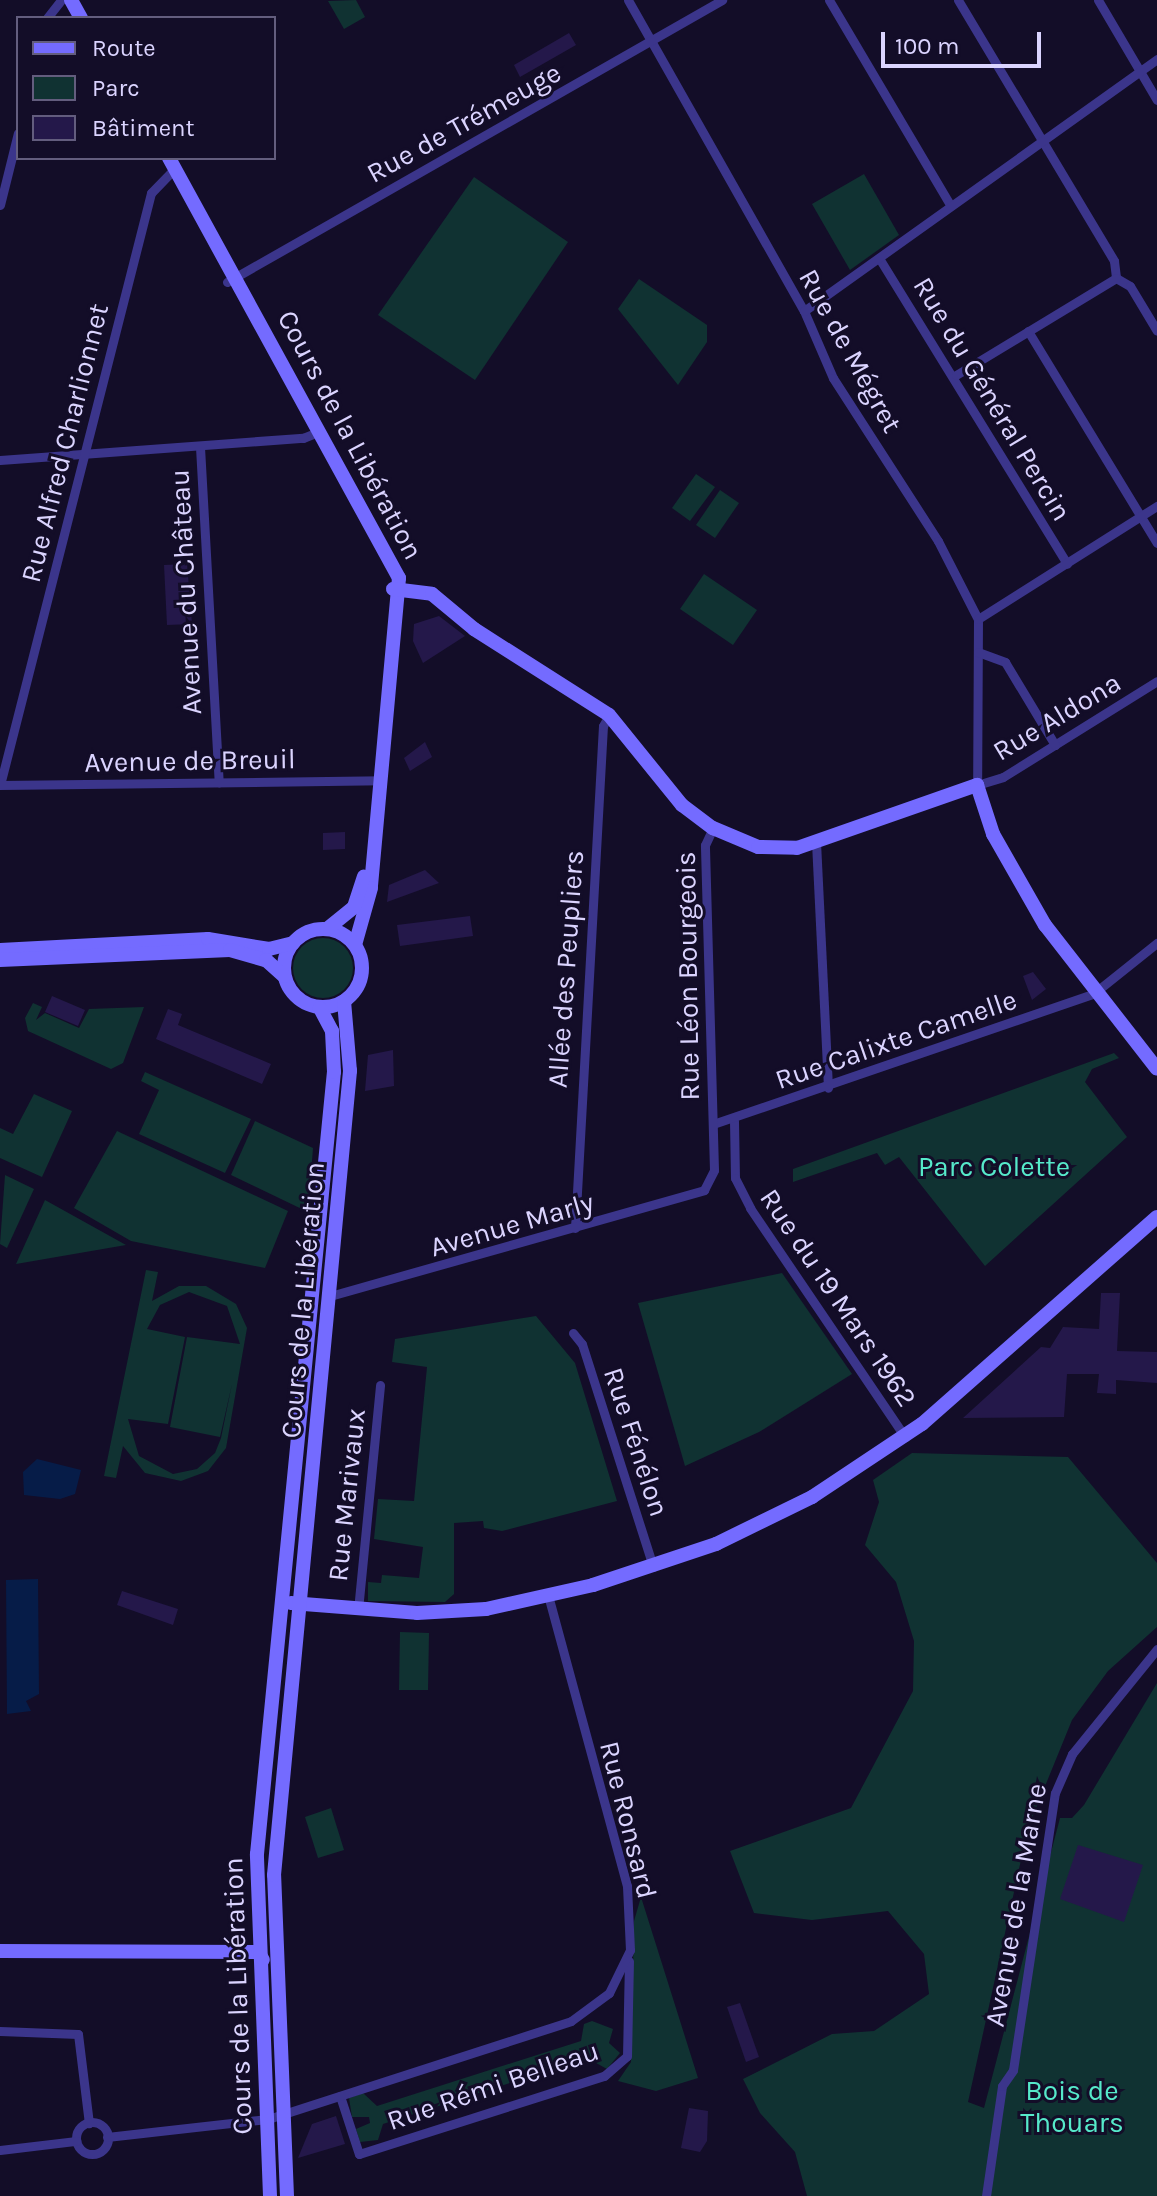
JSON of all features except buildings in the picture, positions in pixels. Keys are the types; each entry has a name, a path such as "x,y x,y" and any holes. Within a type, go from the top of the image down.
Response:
{"main road":[{"name":"Cours de la Libération","path":"170,166 316,433 396,569 397,589 371,888 355,945"},
{"path":"397,589 432,594 474,629 609,715 682,805 713,828 773,849 816,842 977,785 1009,866 1093,994 1157,1069"},
{"name":"Cours de la Libération","path":"327,929 346,919 363,885 378,780"},
{"path":"0,950 25,954 230,950 266,960 284,976 298,999 320,1008 344,1001 361,979 355,945 327,929 269,949 208,939 25,954 0,960"},
{"path":"284,976 293,943"},
{"name":"Cours de la Libération","path":"287,2196 274,1875 350,1071 344,1001"},
{"name":"Cours de la Libération","path":"270,2196 258,1952 257,1854 334,1048 320,1008"},
{"path":"323,1186 324,1274 330,1296"},
{"path":"287,1732 281,1701 288,1629 283,1603 358,1610 462,1612 549,1598 653,1567 787,1510 905,1437 1157,1217"},
{"path":"301,1604 295,1583 307,1432 302,1403"},
{"path":"0,1951 258,1952 282,2062"},
{"path":"263,2035 285,2110"},
{"path":"268,2119 276,2132 278,2196"}],"street":[{"path":"49,16 61,0"},
{"name":"Rue de Mégret","path":"628,0 804,311 833,378 938,541 978,619 977,785"},
{"name":"Rue de Trémeuge","path":"231,280 722,0"},
{"path":"829,0 951,206"},
{"path":"958,0 1114,261 1116,278"},
{"path":"1098,0 1157,100"},
{"path":"804,311 1157,59"},
{"path":"0,205 16,141"},
{"name":"Rue Alfred Charlionnet","path":"0,785 151,193 170,166"},
{"name":"Rue du Général Percin","path":"879,258 956,375 1067,564"},
{"path":"1116,278 1130,286 1157,331"},
{"path":"956,375 1116,278"},
{"path":"1028,331 1157,543"},
{"path":"0,460 200,447 316,433"},
{"name":"Avenue du Château","path":"200,447 219,782"},
{"path":"978,619 1157,506"},
{"path":"978,652 1005,662 1055,745"},
{"name":"Rue Aldona","path":"977,785 1003,777 1157,681"},
{"name":"Allée des Peupliers","path":"575,1228 603,726 609,715"},
{"name":"Avenue de Breuil","path":"0,785 378,780"},
{"name":"Rue Léon Bourgeois","path":"704,1190 714,1170 705,845 713,828"},
{"path":"816,842 828,1088"},
{"name":"Rue Calixte Camelle","path":"713,1124 734,1121 1093,994 1157,943"},
{"name":"Rue du 19 Mars 1962","path":"734,1121 736,1183 905,1437"},
{"name":"Avenue Marly","path":"330,1296 704,1190"},
{"name":"Rue Fénélon","path":"573,1333 582,1344 653,1567"},
{"name":"Rue Marivaux","path":"358,1610 380,1385"},
{"name":"Rue Ronsard","path":"268,2119 285,2110 340,2096 571,2021 609,1993 630,1950 627,1886 549,1598"},
{"name":"Avenue de la Marne","path":"986,2196 1002,2086 1013,2070 1009,2061 1058,1785 1072,1754 1157,1649"},
{"name":"Rue Rémi Belleau","path":"340,2096 359,2154 615,2071 628,2047 630,1950"},
{"path":"0,2031 78,2034 89,2123 76,2141 0,2150"},
{"path":"89,2123 107,2137 268,2119"},
{"path":"76,2141 91,2154 105,2147 107,2137"}],"green space":[{"path":"356,0 365,17 344,29 328,1"},
{"path":"864,174 899,235 850,270 812,204"},
{"path":"474,177 568,242 475,380 378,315"},
{"path":"639,279 707,325 707,342 678,385 618,309"},
{"path":"696,474 715,487 690,521 672,508"},
{"path":"720,490 739,503 715,538 696,525"},
{"path":"704,574 757,610 733,645 680,609"},
{"path":"323,938 344,947 353,968 344,989 323,998 302,989 293,968 302,947"},
{"path":"33,1003 42,1007 36,1020 45,1013 79,1028 89,1009 144,1007 123,1063 111,1069 28,1031 25,1018"},
{"name":"Parc Colette","path":"1114,1053 1119,1058 1092,1069 1085,1082 1127,1137 985,1266 899,1157 885,1165 877,1153 793,1182 793,1169"},
{"path":"145,1072 251,1119 225,1173 139,1134 159,1090 141,1081"},
{"path":"34,1094 72,1111 42,1177 0,1158 0,1128 13,1134"},
{"path":"255,1121 313,1148 308,1212 231,1175"},
{"path":"117,1131 288,1211 265,1268 131,1241 74,1208"},
{"path":"5,1175 34,1189 7,1248 0,1244"},
{"path":"45,1200 126,1245 16,1264"},
{"path":"146,1270 158,1272 152,1301 179,1286 206,1286 236,1304 247,1328 226,1448 208,1471 181,1481 145,1473 123,1446 116,1478 104,1476","holes":["189,1292 227,1306 240,1344 187,1337 170,1427 220,1437 232,1384 221,1438 215,1453 197,1469 173,1474 139,1456 128,1419 168,1424 185,1337 147,1329 160,1305"]},
{"path":"782,1273 852,1374 759,1432 685,1466 638,1303"},
{"path":"536,1316 575,1363 617,1501 502,1531 484,1528 483,1521 454,1523 454,1594 445,1602 368,1601 368,1582 381,1583 382,1575 419,1578 423,1547 374,1539 378,1499 414,1501 427,1367 392,1362 395,1339"},
{"name":"Bois de Thouars","path":"912,1453 1068,1457 1157,1563 1157,1627 1108,1671 1072,1720 1028,1828 968,2102 984,2108 1060,1818 1072,1818 1084,1805 1157,1683 1157,2196 807,2196 795,2152 760,2113 743,2079 832,2034 874,2031 929,1994 924,1954 888,1911 812,1920 754,1913 730,1851 851,1808 913,1691 914,1641 896,1582 865,1545 879,1502 873,1480"},
{"path":"400,1632 429,1633 428,1690 399,1690"},
{"path":"331,1808 344,1850 318,1858 305,1817"},
{"path":"641,1897 698,2078 656,2091 618,2081 631,2062 634,1921"},
{"path":"592,2021 613,2029 609,2043 620,2053 607,2069 587,2058 383,2124 378,2140 360,2142 356,2129 370,2123 369,2117 352,2117 349,2098 363,2093 377,2106 581,2041 584,2024"}],"water":[{"path":"37,1459 81,1470 75,1494 60,1499 24,1495 23,1472"},
{"path":"38,1579 39,1694 26,1701 31,1711 7,1714 6,1580"}]}
